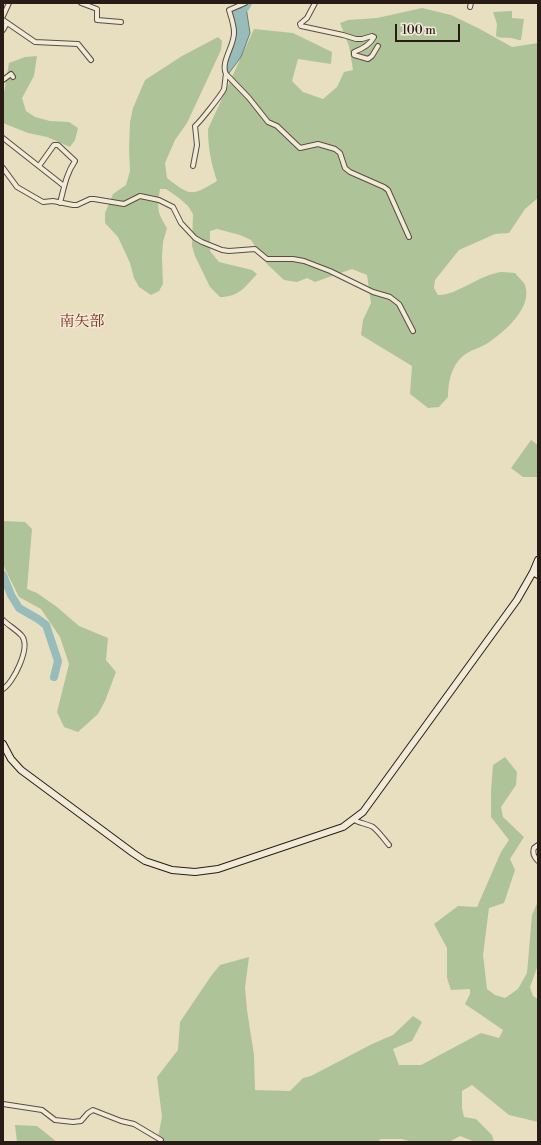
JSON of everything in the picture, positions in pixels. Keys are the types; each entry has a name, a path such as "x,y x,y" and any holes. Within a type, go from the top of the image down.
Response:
{"street":[{"path":"3,16 9,3"},
{"path":"81,3 98,9 97,20 120,22"},
{"path":"245,3 229,10 234,32 230,51 223,69 226,74 249,98 268,122 277,126 300,148 318,144 335,149 340,153 345,168 350,172 388,190 409,237"},
{"path":"315,3 307,18 300,24 301,26 343,34 362,40 372,36 374,37 373,40 363,48 354,52 354,55 356,56 368,59 372,56 378,46"},
{"path":"3,20 35,42 78,44 91,60"},
{"path":"3,30 7,23"},
{"path":"3,80 11,74 13,77"},
{"path":"193,166 197,145 195,126 203,118 224,90 226,74"},
{"path":"3,138 64,186"},
{"path":"39,166 54,145 58,145 75,161 70,168 60,203"},
{"path":"3,168 17,187 40,200 77,205 90,199 94,199 124,204 140,196 163,201 174,207 180,223 195,238 202,242 222,250 229,251 255,249 267,259 292,259 304,262 330,271 373,292 390,297 399,304 413,331"},
{"path":"3,744 11,759 20,770 35,782 145,861 172,870 195,872 218,869 343,827 354,820 368,806 536,573 538,560"},
{"path":"3,620 22,636 25,648 21,663 8,685 3,689"},
{"path":"354,820 372,826 389,845"},
{"path":"538,845 534,848 533,852 534,857 538,861"},
{"path":"3,1104 42,1110 55,1120 73,1122 81,1121 93,1110 121,1121 134,1124 161,1140"}],"green space":[{"path":"422,8 451,15 512,47 538,43 538,198 525,209 509,233 495,234 459,250 435,280 434,288 438,295 444,295 459,290 489,275 503,272 515,273 525,285 525,302 516,318 502,333 488,343 466,354 459,360 451,375 448,397 439,407 428,408 410,394 412,366 361,335 363,320 371,303 367,275 352,269 315,282 307,278 297,282 284,280 267,264 251,240 240,235 217,229 210,231 210,251 219,262 252,270 257,274 237,293 227,297 220,297 210,287 195,256 192,246 193,214 188,206 179,198 166,189 160,189 158,201 159,210 161,218 167,228 163,242 163,284 159,291 151,295 139,287 118,237 105,223 105,213 113,194 126,185 130,171 130,122 133,108 145,80 182,56 218,37 222,41 221,50 187,123 175,140 165,163 167,178 181,189 197,192 217,181 210,155 208,129 254,29 293,33 332,52 331,64 298,59 292,81 303,92 323,99 337,87 344,72 353,70 349,46 340,23 348,20 377,18"},
{"path":"512,11 512,18 524,19 521,40 496,36 497,24 493,12"},
{"path":"37,56 34,76 22,98 26,111 35,117 50,121 69,122 78,128 75,140 70,147 47,137 28,133 3,123 3,99 9,63 25,57"},
{"path":"531,440 538,445 538,477 523,477 511,468"},
{"path":"4,521 25,522 32,529 27,589 37,593 57,607 79,626 108,638 106,660 116,672 105,701 98,714 78,732 64,727 57,712 69,664 60,637 41,609 19,597 5,569 3,562"},
{"path":"505,757 517,772 516,785 501,807 503,817 524,837 510,859 515,870 504,903 489,908 483,955 487,989 495,995 505,998 518,989 527,973 532,915 538,901 538,965 530,987 533,996 538,999 538,1122 509,1115 472,1085 462,1091 462,1108 464,1117 476,1119 492,1135 494,1142 475,1142 460,1136 449,1142 413,1142 401,1139 381,1139 377,1142 157,1142 162,1117 157,1077 178,1050 180,1022 220,965 249,957 245,988 254,1055 255,1090 290,1091 303,1078 311,1076 372,1044 393,1035 413,1016 422,1022 412,1041 393,1049 399,1065 421,1065 481,1033 499,1038 503,1030 465,1004 470,994 470,989 451,990 447,978 447,948 434,924 458,906 477,907 501,852 509,840 491,817 493,765"},
{"path":"15,1125 37,1126 57,1142 17,1142"}],"water":[{"path":"246,7 250,33 241,57 229,73 225,69 235,32 230,11"}],"waterway":[{"path":"246,7 248,3"},
{"path":"3,575 11,595 19,608 46,625 58,661 54,677"}],"district":[{"name":"南矢部","path":"82,322"}]}
